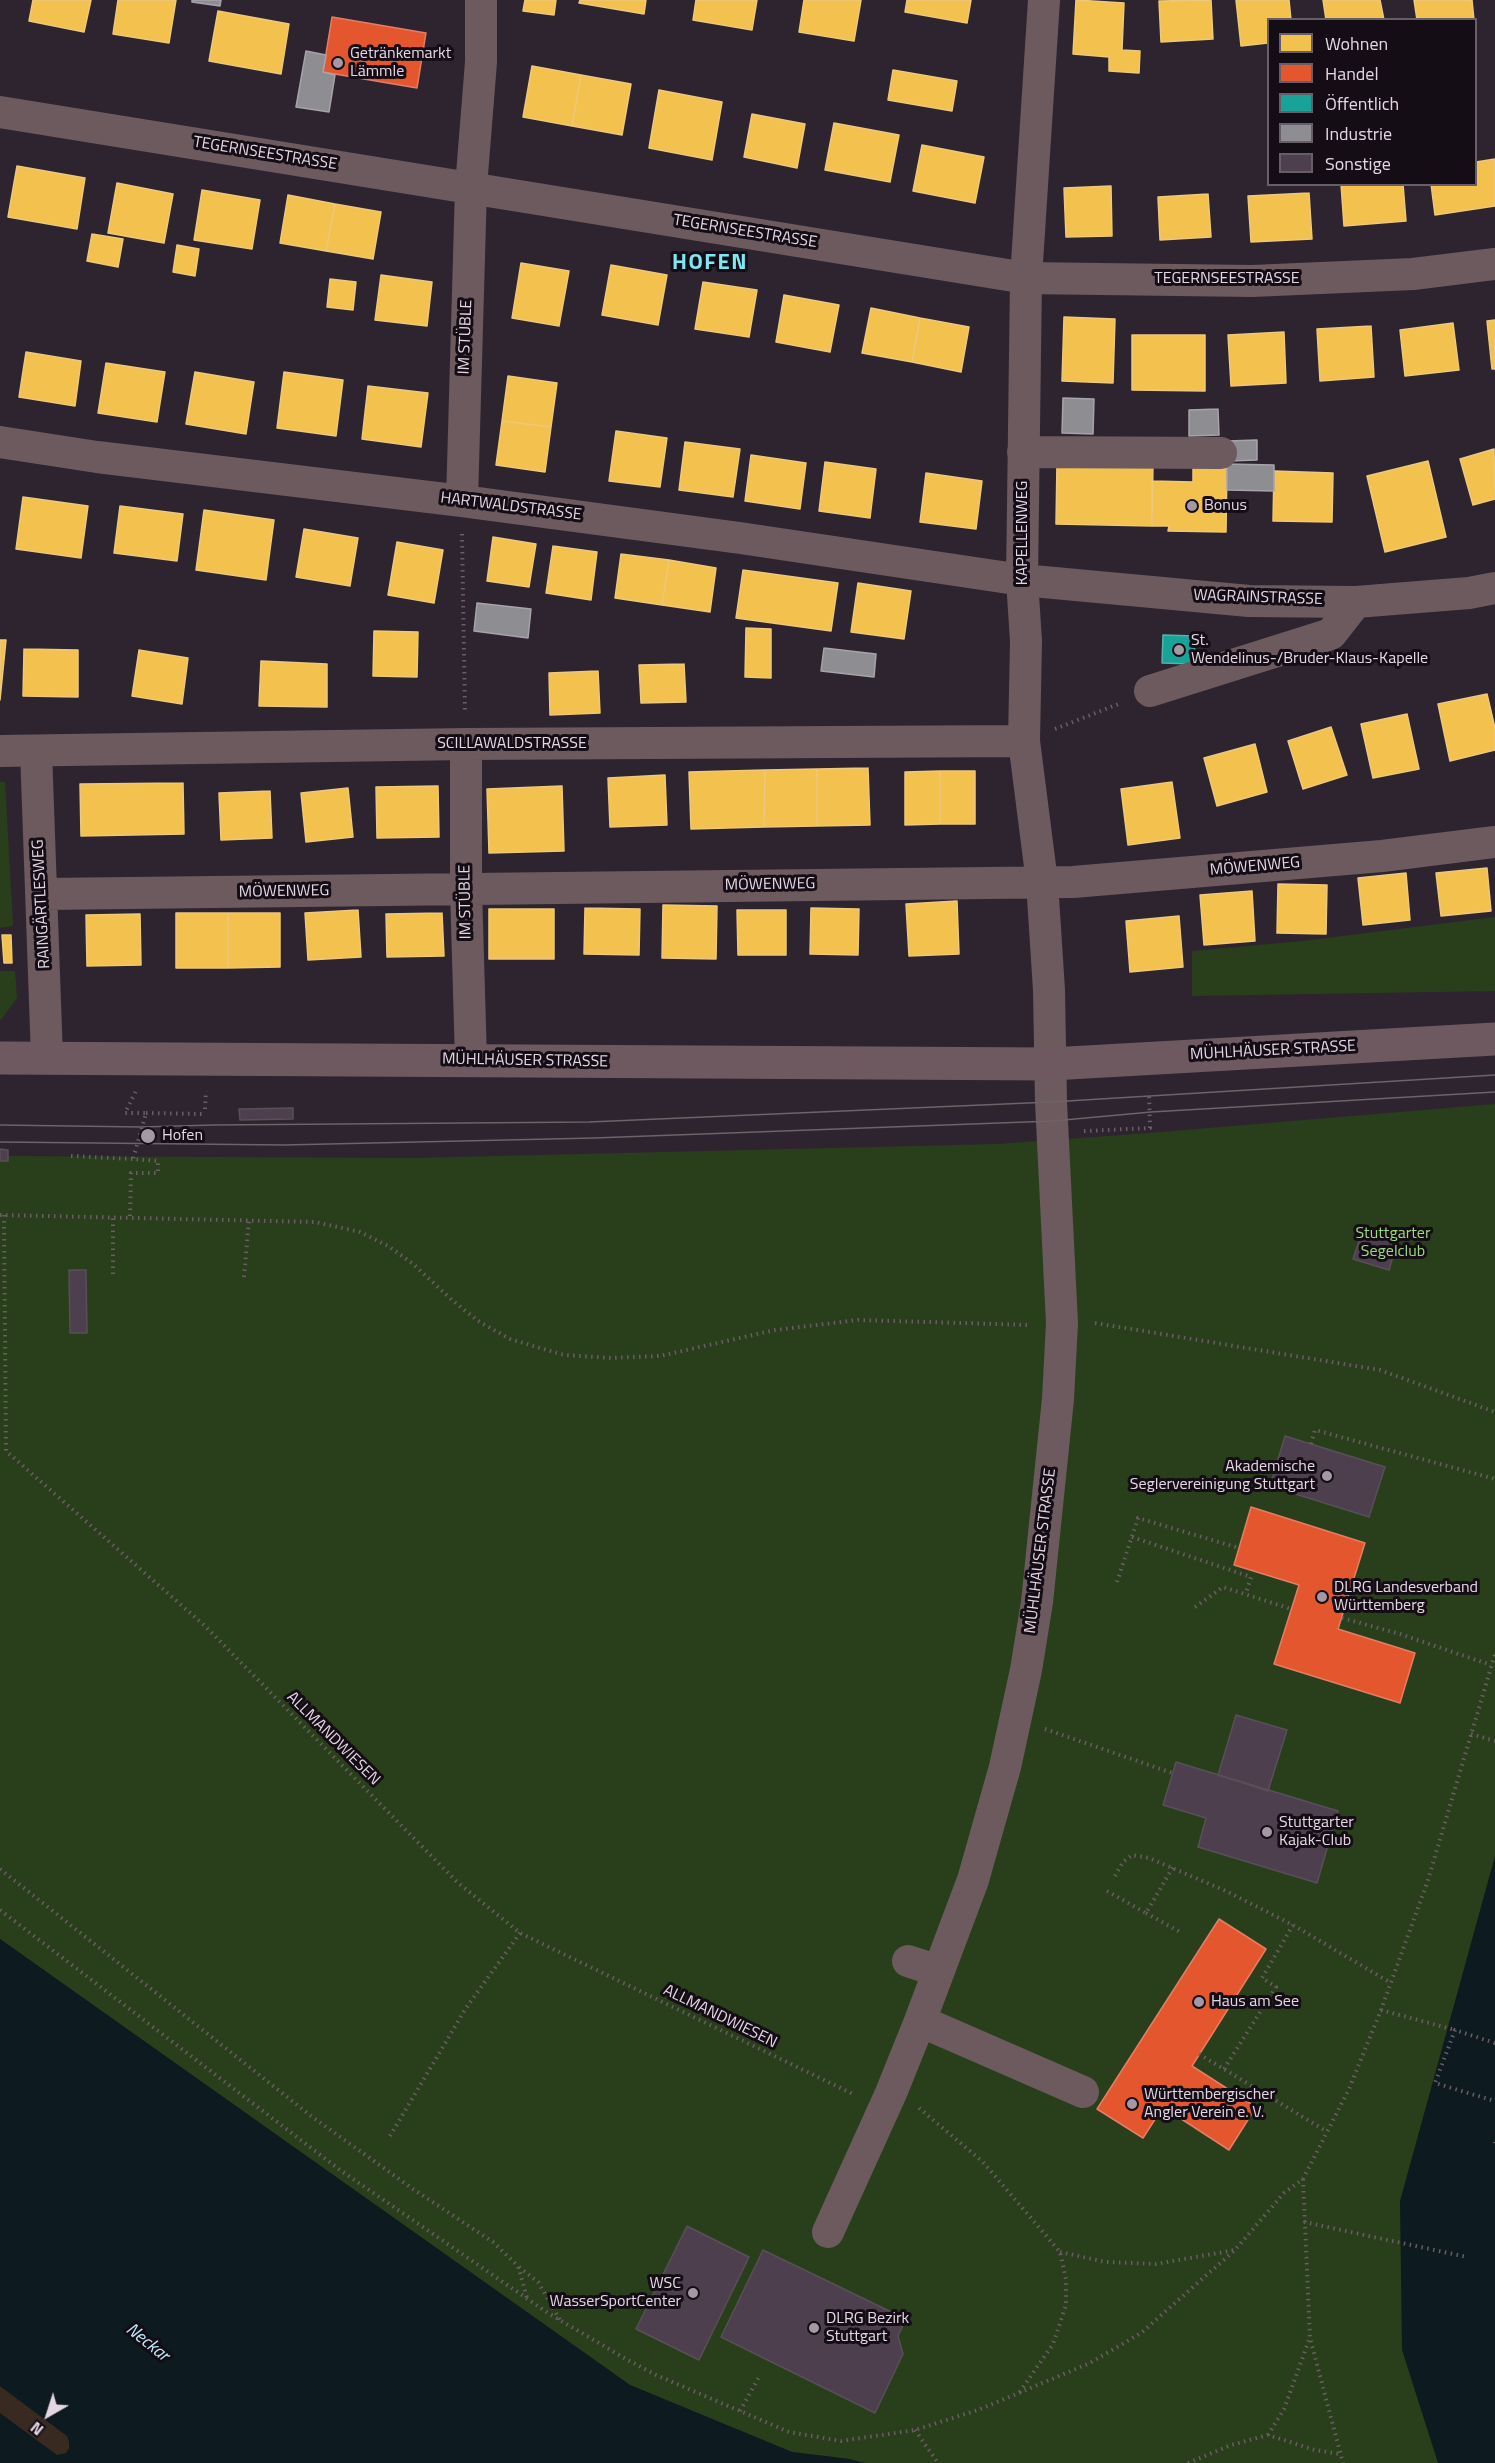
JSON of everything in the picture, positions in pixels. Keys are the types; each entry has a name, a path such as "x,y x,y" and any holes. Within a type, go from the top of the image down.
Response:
{"main road":[{"name":"MÜHLHÄUSER STRASSE","path":"0,1058 1051,1064 1495,1039"}],"street":[{"name":"IM STÜBLE","path":"462,501 471,187 481,62 481,0"},
{"name":"KAPELLENWEG","path":"1044,0 1026,278 1022,580 1026,640 1024,741 1042,882 1051,1064"},
{"name":"TEGERNSEESTRASSE","path":"0,112 1026,278 1252,281 1413,274 1495,264"},
{"name":"HARTWALDSTRASSE","path":"0,442 97,457 462,501 740,538 1022,580"},
{"path":"1023,452 1221,453"},
{"name":"WAGRAINSTRASSE","path":"1022,580 1249,601 1356,602 1495,588"},
{"path":"1150,692 1331,634 1356,602"},
{"name":"SCILLAWALDSTRASSE","path":"0,751 466,744 1024,741"},
{"name":"IM STÜBLE","path":"466,744 466,890 471,1060"},
{"name":"RAINGÄRTLESWEG","path":"36,751 36,796 43,894 47,1058"},
{"name":"MÖWENWEG","path":"43,894 1073,882 1370,857 1495,842"},
{"name":"MÜHLHÄUSER STRASSE","path":"828,2232 920,2021 973,1880 1016,1719 1037,1602 1058,1399 1062,1323 1051,1064"},
{"path":"908,1961 938,1971"},
{"path":"920,2021 1083,2092"}],"path":[{"path":"462,501 464,675"},
{"path":"1024,741 1150,692"},
{"path":"136,1059 136,1091 125,1113 202,1114"},
{"path":"205,1109 206,1088"},
{"path":"1053,1132 1150,1128 1149,1089"},
{"path":"133,1159 146,1113"},
{"path":"71,1156 158,1161 158,1173 131,1173 130,1216"},
{"path":"6,1451 2,1215 130,1216 315,1222 360,1232 388,1246 412,1263 478,1321 510,1339 564,1355 611,1358 660,1356 775,1330 858,1320 1010,1326 1062,1323 1107,1324 1380,1370 1495,1412"},
{"path":"113,1216 113,1274"},
{"path":"243,1277 249,1220"},
{"path":"1311,1444 1315,1430 1495,1479"},
{"name":"ALLMANDWIESEN","path":"0,1446 205,1626 457,1882 520,1933 886,2101 916,2106 983,2162 1060,2253"},
{"path":"1117,1582 1138,1518 1239,1548"},
{"path":"1132,1537 1251,1577 1246,1593"},
{"path":"1195,1607 1223,1587 1291,1609"},
{"path":"1342,1618 1400,1634 1491,1665"},
{"path":"1343,2463 1310,2338 1303,2179 1349,2089 1391,1983 1427,1883 1495,1654"},
{"path":"1016,1719 1172,1773"},
{"path":"1471,1734 1495,1741"},
{"path":"1115,1876 1123,1862 1132,1855 1149,1858 1173,1867 1293,1925 1391,1983"},
{"path":"1146,1913 1173,1867"},
{"path":"0,1869 311,2116 413,2189 493,2242 538,2282 560,2320"},
{"path":"1107,1891 1180,1932"},
{"path":"0,1910 340,2170 527,2300 656,2375 789,2432 841,2441 915,2430 959,2416 1090,2363 1141,2333 1236,2250 1284,2193 1303,2179"},
{"path":"1224,2069 1276,1988 1262,1978 1293,1925"},
{"path":"390,2136 466,2008 520,1933"},
{"path":"1381,2010 1495,2043"},
{"path":"1455,2030 1435,2084 1495,2102"},
{"path":"1199,2054 1326,2131"},
{"path":"1304,2222 1467,2257"},
{"path":"1019,2393 1053,2344 1066,2305 1066,2278 1060,2253 1106,2262 1156,2264 1236,2250"},
{"path":"518,2266 527,2300"},
{"path":"1268,2435 1284,2409 1310,2338"},
{"path":"740,2411 760,2375"},
{"path":"915,2430 938,2463"},
{"path":"1188,2463 1231,2445 1268,2435 1315,2450 1340,2454"}],"shaded area":[{"path":"0,2386 67,2436 115,2463 0,2463"}],"green space":[{"path":"0,782 5,782 13,926 0,928"},
{"path":"1495,917 1495,991 1192,996 1192,951 1303,941"},
{"path":"0,971 15,971 17,998 0,1021"},
{"name":"Stuttgarter Segelclub","path":"1495,1104 1495,2463 865,2463 792,2452 630,2385 0,1939 0,1156 414,1158 997,1144"}],"water":[{"path":"1495,1856 1495,2463 1438,2463 1402,2350 1400,2201"},
{"name":"Neckar","path":"0,1939 630,2385 792,2452 865,2463 0,2463 0,2413 57,2455 66,2453 69,2442 67,2436 0,2386"}],"building: Wohnen":[{"path":"33,0 91,0 84,32 29,21"},
{"path":"118,0 176,0 169,43 113,34"},
{"path":"525,0 556,0 554,15 523,11"},
{"path":"580,0 646,0 644,14 579,3"},
{"path":"696,0 757,0 752,30 693,20"},
{"path":"804,0 861,0 854,41 799,32"},
{"path":"907,0 971,0 967,23 905,12"},
{"path":"1076,0 1124,3 1122,50 1140,51 1139,73 1109,71 1109,57 1073,54"},
{"path":"1211,0 1213,39 1161,42 1159,1"},
{"path":"1236,0 1289,0 1291,18 1267,18 1267,43 1241,46"},
{"path":"1323,0 1380,0 1384,18 1326,18"},
{"path":"1414,0 1472,0 1474,18 1417,18"},
{"path":"218,11 289,24 281,74 209,61"},
{"path":"532,66 581,75 572,126 523,117"},
{"path":"893,70 957,81 952,111 888,100"},
{"path":"581,75 631,84 622,135 572,126"},
{"path":"659,90 722,102 712,160 649,148"},
{"path":"752,114 805,124 797,168 744,157"},
{"path":"834,123 899,135 890,182 825,170"},
{"path":"922,145 984,157 975,203 913,191"},
{"path":"1495,159 1495,206 1435,215 1431,186 1477,186 1477,162"},
{"path":"17,166 85,178 77,229 8,217"},
{"path":"117,183 173,194 164,243 108,233"},
{"path":"1111,186 1112,236 1066,237 1064,188"},
{"path":"1341,186 1403,186 1406,221 1344,226"},
{"path":"202,190 260,200 252,249 194,240"},
{"path":"1309,193 1312,239 1251,242 1248,196"},
{"path":"1208,194 1211,237 1160,240 1158,197"},
{"path":"288,195 335,204 326,251 280,243"},
{"path":"335,204 381,212 373,259 326,251"},
{"path":"92,234 123,239 118,267 87,261"},
{"path":"177,245 199,249 195,276 173,272"},
{"path":"521,263 569,271 559,326 512,318"},
{"path":"611,265 667,275 658,325 602,315"},
{"path":"381,275 432,282 427,326 375,320"},
{"path":"330,279 356,282 353,310 327,307"},
{"path":"703,282 757,290 749,337 695,329"},
{"path":"784,295 839,305 830,352 776,342"},
{"path":"871,308 920,318 912,362 862,353"},
{"path":"1064,317 1115,319 1113,383 1062,381"},
{"path":"920,318 969,327 961,372 912,362"},
{"path":"1495,320 1495,369 1492,369 1487,321"},
{"path":"1453,323 1459,370 1405,376 1400,330"},
{"path":"1371,326 1374,377 1320,381 1317,329"},
{"path":"1284,332 1286,383 1231,386 1228,335"},
{"path":"1132,335 1205,335 1205,391 1132,390"},
{"path":"26,352 81,361 75,406 19,397"},
{"path":"106,363 165,372 157,422 98,413"},
{"path":"195,372 254,382 246,434 186,424"},
{"path":"284,372 343,380 336,436 277,428"},
{"path":"508,376 557,383 551,427 502,421"},
{"path":"368,386 428,393 421,447 362,439"},
{"path":"502,421 551,427 545,472 496,465"},
{"path":"616,431 667,438 660,487 609,481"},
{"path":"685,442 740,449 733,497 679,490"},
{"path":"1494,449 1495,499 1473,505 1460,459"},
{"path":"751,455 806,463 800,509 745,501"},
{"path":"1428,461 1446,537 1385,552 1367,476"},
{"path":"825,462 876,469 870,518 819,511"},
{"path":"1057,462 1153,464 1152,526 1056,524"},
{"path":"1193,463 1227,464 1226,532 1168,531 1169,526 1152,526 1152,481 1193,482"},
{"path":"1274,471 1333,473 1332,522 1273,521"},
{"path":"926,473 982,481 976,529 920,522"},
{"path":"23,497 88,506 81,558 16,549"},
{"path":"120,506 183,514 177,561 114,553"},
{"path":"204,510 274,520 266,580 196,570"},
{"path":"304,529 358,538 350,586 296,577"},
{"path":"493,537 536,544 529,587 487,581"},
{"path":"397,542 443,550 434,603 388,595"},
{"path":"553,546 597,552 591,600 546,593"},
{"path":"621,554 669,560 662,605 615,598"},
{"path":"669,560 716,568 710,612 662,605"},
{"path":"743,570 838,583 831,631 736,618"},
{"path":"858,583 911,591 904,639 851,632"},
{"path":"746,628 771,629 771,678 745,677"},
{"path":"374,631 418,632 417,677 373,676"},
{"path":"0,640 6,640 0,700"},
{"path":"24,649 78,650 78,697 23,696"},
{"path":"139,650 188,658 182,704 132,696"},
{"path":"261,661 327,664 327,707 259,706"},
{"path":"684,664 686,702 641,703 639,665"},
{"path":"598,671 600,713 550,715 549,673"},
{"path":"1487,694 1495,728 1495,750 1450,761 1438,704"},
{"path":"1407,714 1419,769 1373,778 1361,724"},
{"path":"1331,727 1347,775 1303,789 1288,741"},
{"path":"1255,744 1267,792 1217,806 1204,758"},
{"path":"868,768 870,825 817,826 817,769"},
{"path":"817,769 817,826 764,827 765,770"},
{"path":"765,770 764,827 691,829 689,772"},
{"path":"940,771 975,771 975,824 940,824"},
{"path":"940,771 940,824 905,825 905,772"},
{"path":"665,775 667,825 610,827 608,778"},
{"path":"1172,782 1180,838 1128,845 1121,789"},
{"path":"183,783 184,834 81,836 80,784"},
{"path":"438,786 439,837 377,838 376,787"},
{"path":"562,786 564,851 489,853 487,789"},
{"path":"348,788 353,837 306,842 301,793"},
{"path":"270,791 272,838 221,840 219,793"},
{"path":"1487,868 1491,911 1441,916 1436,873"},
{"path":"1406,873 1410,920 1363,925 1358,878"},
{"path":"1278,884 1327,885 1326,934 1277,933"},
{"path":"1252,891 1255,941 1204,945 1200,895"},
{"path":"957,901 959,954 909,956 906,904"},
{"path":"663,905 717,906 716,959 662,958"},
{"path":"585,908 640,909 639,955 584,954"},
{"path":"811,908 859,909 858,955 810,954"},
{"path":"489,909 554,909 554,959 489,959"},
{"path":"358,910 361,957 308,960 305,913"},
{"path":"737,910 786,910 786,955 738,955"},
{"path":"176,913 228,913 228,968 176,968"},
{"path":"228,913 280,913 280,967 228,968"},
{"path":"442,913 444,956 387,957 386,914"},
{"path":"140,914 141,965 87,966 86,915"},
{"path":"1179,916 1183,967 1130,972 1126,921"},
{"path":"2,935 11,935 12,963 4,963"}],"building: Handel":[{"path":"332,17 426,33 417,88 323,72"},
{"name":"DLRG Landesverband Württemberg","path":"1251,1507 1365,1543 1338,1629 1415,1653 1400,1703 1274,1664 1299,1585 1234,1565"},
{"name":"Haus am See","path":"1219,1919 1266,1949 1192,2066 1256,2107 1229,2150 1163,2107 1143,2138 1097,2109"}],"building: Öffentlich":[{"name":"St. Wendelinus-/Bruder-Klaus-Kapelle","path":"1163,635 1195,636 1194,664 1162,663"}],"building: Industrie":[{"path":"192,0 221,0 220,6 192,2"},
{"path":"306,51 326,55 323,72 335,75 329,112 296,107"},
{"path":"1063,398 1094,399 1093,434 1062,433"},
{"path":"1218,409 1219,435 1189,436 1189,410"},
{"path":"1257,440 1257,460 1229,461 1228,441"},
{"path":"1227,464 1274,465 1274,491 1227,490"},
{"path":"477,603 531,609 528,638 474,631"},
{"path":"824,648 876,654 874,677 821,671"}],"building: Sonstige":[{"path":"293,1108 293,1119 240,1120 239,1109"},
{"path":"0,1149 8,1150 8,1161 0,1161"},
{"path":"1362,1232 1397,1243 1389,1270 1353,1259"},
{"path":"69,1270 86,1270 87,1333 70,1333"},
{"name":"Akademische Seglervereinigung Stuttgart","path":"1285,1436 1385,1467 1369,1517 1270,1486"},
{"path":"1236,1715 1287,1730 1268,1791 1218,1775"},
{"name":"Stuttgarter Kajak-Club","path":"1176,1762 1338,1811 1317,1883 1198,1847 1206,1818 1163,1805"},
{"name":"WSC WasserSportCenter","path":"687,2226 749,2257 699,2360 636,2329"},
{"name":"DLRG Bezirk Stuttgart","path":"763,2250 906,2319 898,2336 903,2354 875,2413 721,2337"}],"tram line":[{"path":"0,1125 141,1127 589,1122 1051,1102 1495,1075"},
{"path":"0,1142 284,1145 594,1138 1053,1121 1151,1112 1495,1092"}],"place":[{"name":"Getränkemarkt Lämmle","path":"338,63"},
{"name":"Bonus","path":"1192,506"},
{"name":"St. Wendelinus-/Bruder-Klaus-Kapelle","path":"1179,650"},
{"name":"Hofen","path":"148,1136"},
{"name":"Akademische Seglervereinigung Stuttgart","path":"1327,1476"},
{"name":"DLRG Landesverband Württemberg","path":"1322,1597"},
{"name":"Stuttgarter Kajak-Club","path":"1267,1832"},
{"name":"Haus am See","path":"1199,2002"},
{"name":"Württembergischer Angler Verein e. V.","path":"1132,2104"},
{"name":"WSC WasserSportCenter","path":"693,2293"},
{"name":"DLRG Bezirk Stuttgart","path":"814,2328"}],"district":[{"name":"HOFEN","path":"710,264"}]}
